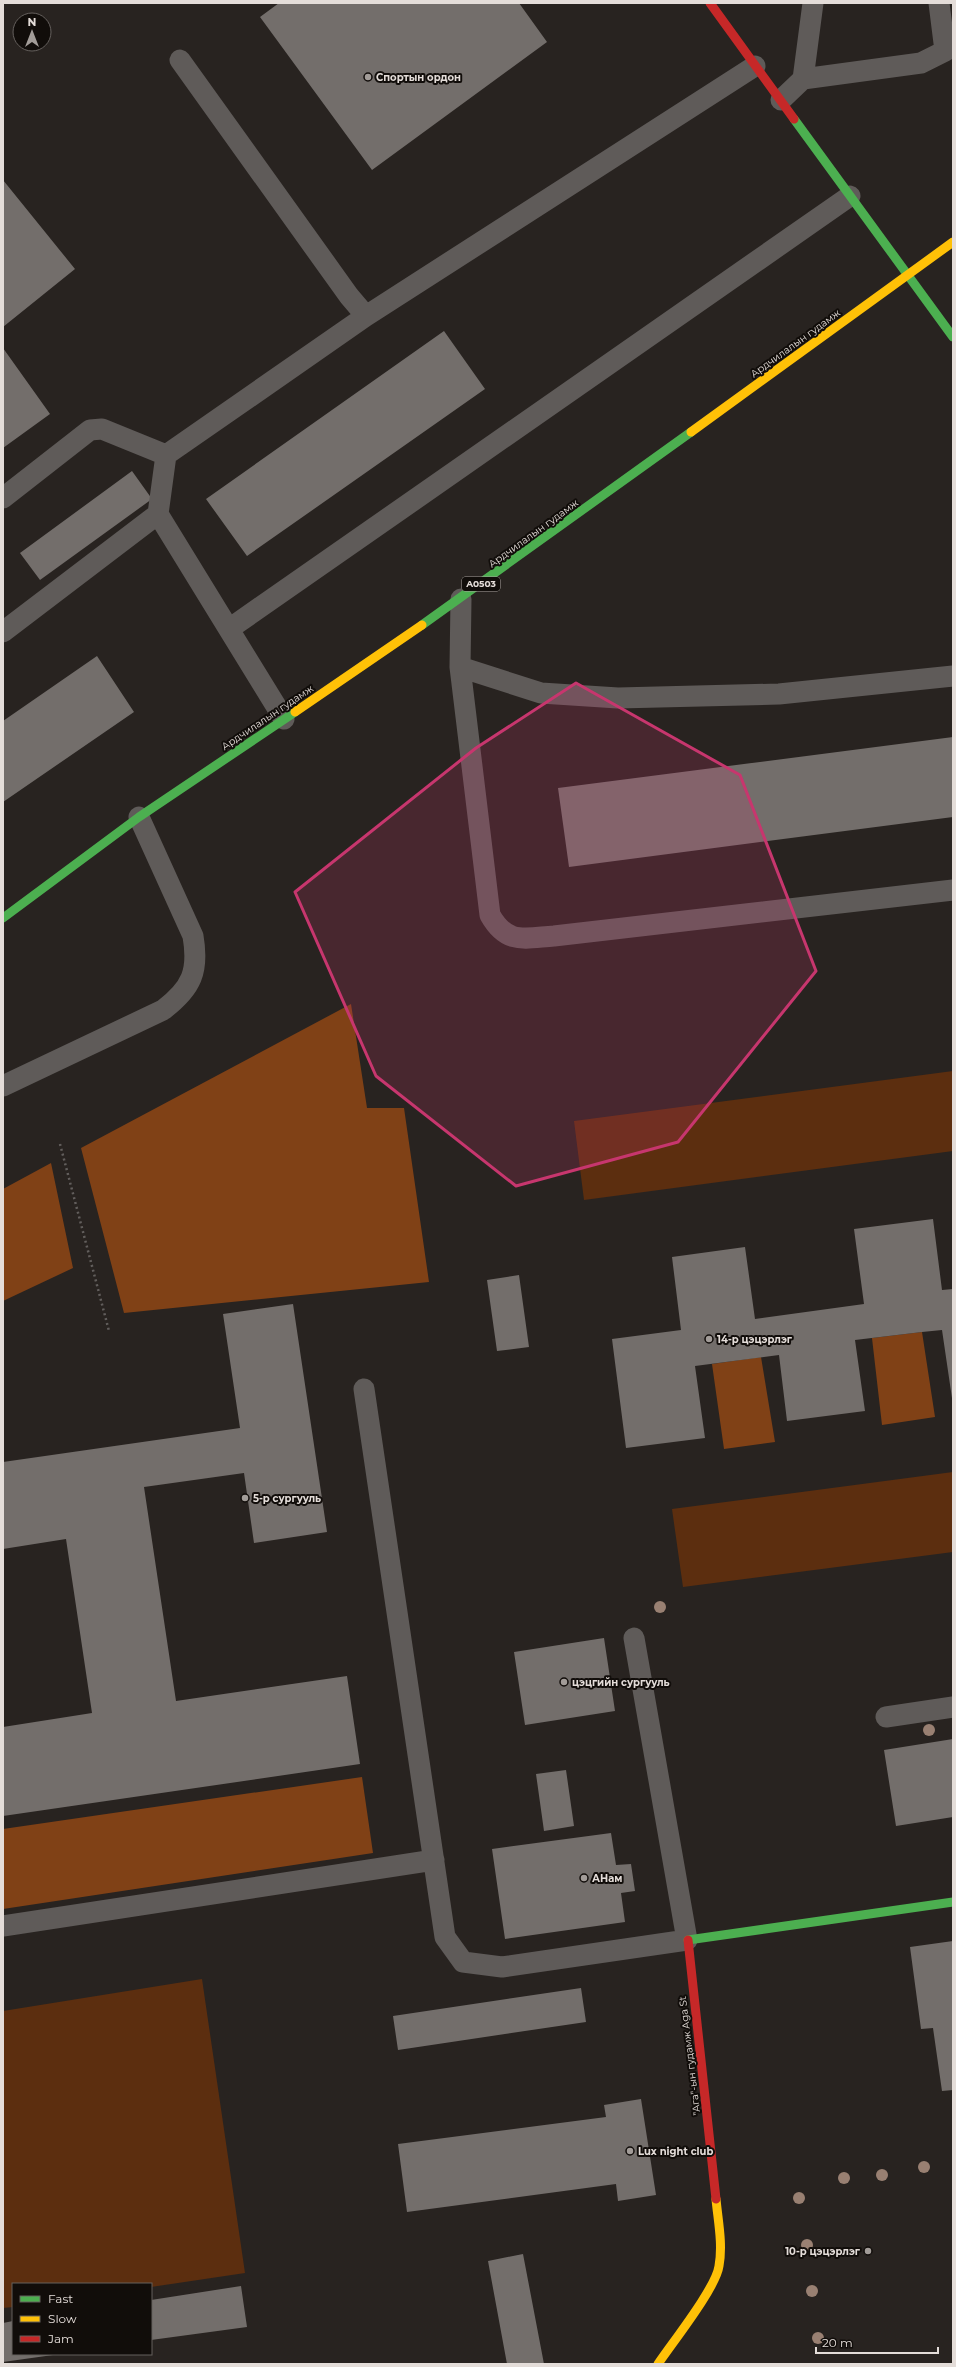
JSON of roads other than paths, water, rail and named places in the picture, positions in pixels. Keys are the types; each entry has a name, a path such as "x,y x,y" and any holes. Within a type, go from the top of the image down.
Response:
{"main road":[{"path":"710,3 907,276 953,337"},
{"name":"Ардчилалын гудамж","path":"3,918 139,817 461,599 953,242"},
{"path":"687,1940 953,1902"},
{"name":"\"Ага\"-ын гудамж Aga St","path":"658,2364 707,2292 719,2267 720,2236 687,1940"}],"lane":[{"path":"781,100 802,79 813,3"},
{"path":"802,79 921,63 945,51 939,3"},
{"path":"180,60 349,296 366,316"},
{"path":"284,719 158,514 166,455 366,316 755,66"},
{"path":"229,629 850,196"},
{"path":"3,498 90,430 102,429 166,455"},
{"path":"3,632 158,514"},
{"path":"461,599 460,667 490,915 498,929 516,938 554,936 953,890"},
{"path":"460,667 541,693 618,698 779,694 953,676"},
{"path":"3,1086 163,1010 180,997 191,979 196,957 193,936 139,817"},
{"path":"364,1389 445,1937 463,1962 502,1967 687,1940 634,1638"},
{"path":"886,1717 953,1707"},
{"path":"3,1926 434,1860"}],"place":[{"name":"Спортын ордон","path":"368,77"},
{"name":"14-р цэцэрлэг","path":"709,1339"},
{"name":"5-р сургууль","path":"245,1498"},
{"name":"цэцгийн сургууль","path":"564,1682"},
{"name":"АНам","path":"584,1878"},
{"name":"Lux night club","path":"630,2151"},
{"name":"10-р цэцэрлэг","path":"868,2251"}]}
